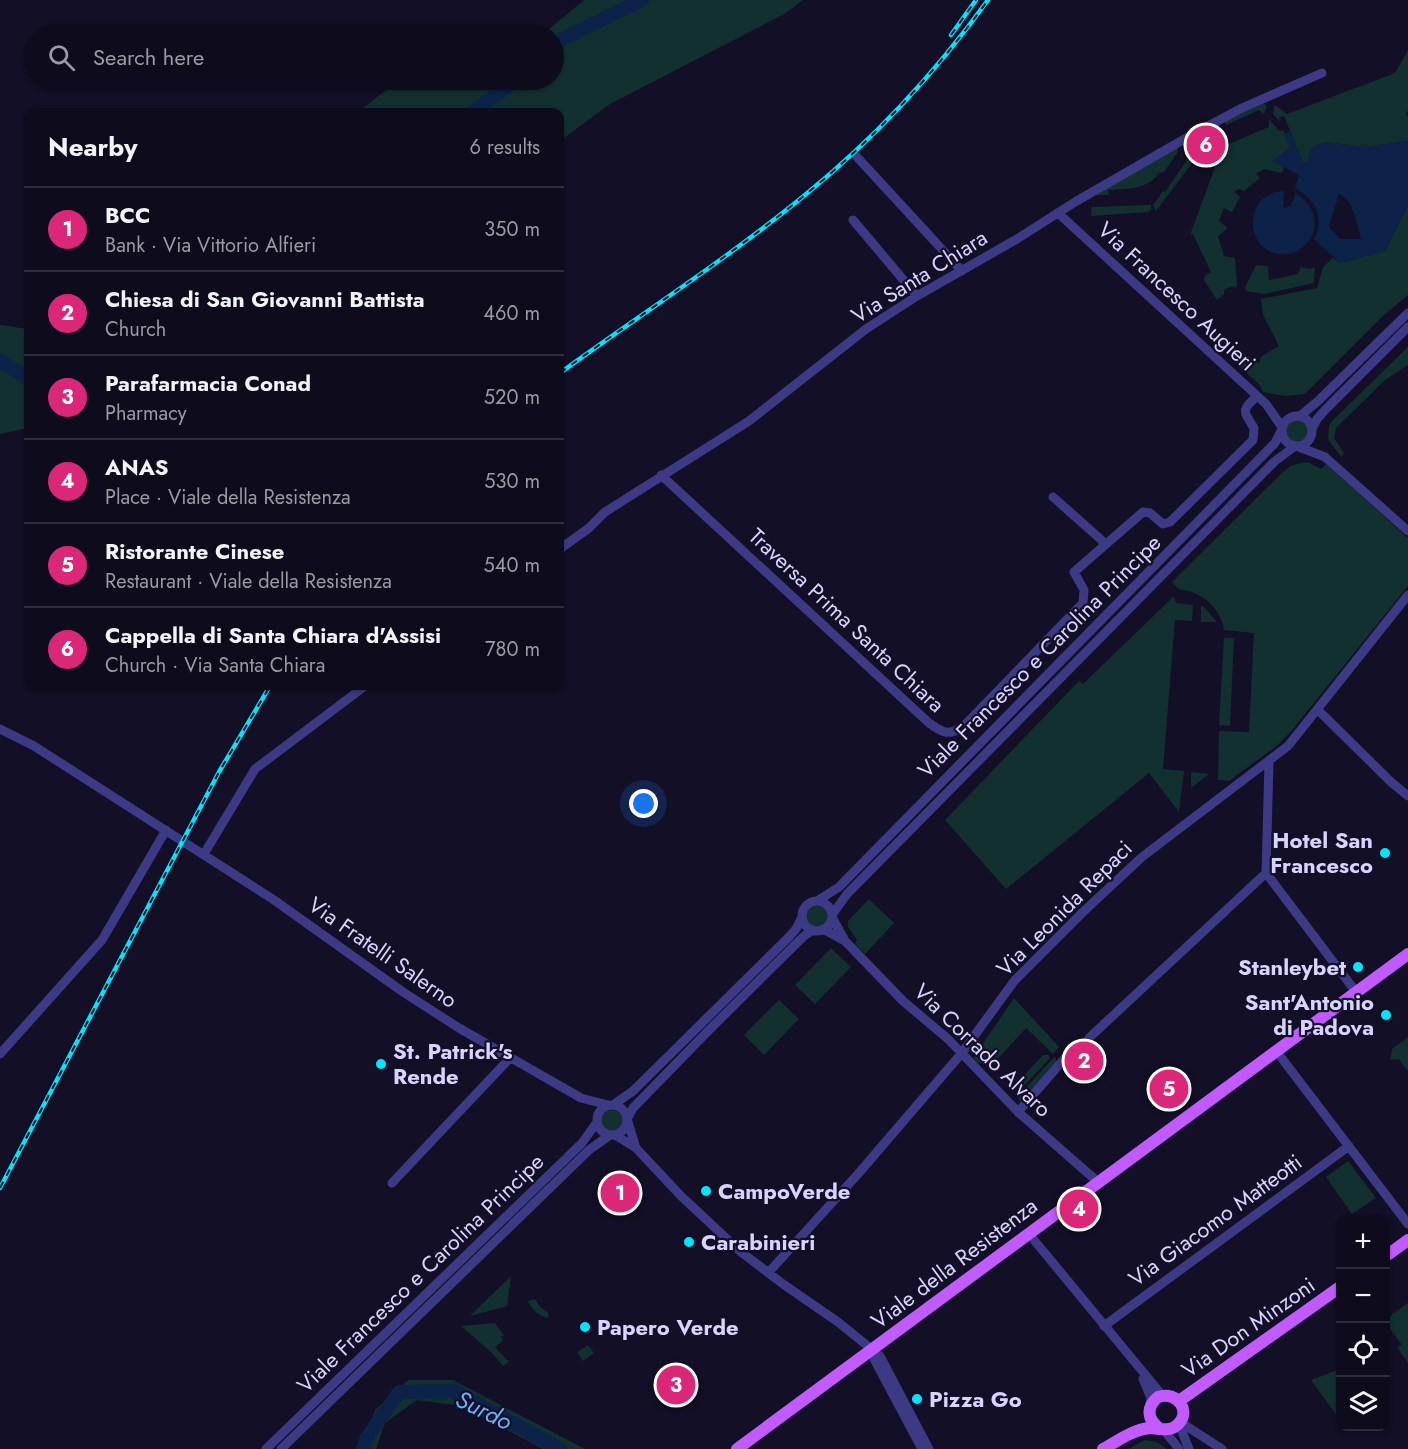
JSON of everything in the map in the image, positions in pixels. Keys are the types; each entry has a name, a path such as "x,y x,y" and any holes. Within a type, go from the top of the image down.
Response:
{"main road":[{"name":"Viale della Resistenza","path":"737,1449 1408,954"},
{"path":"1390,1253 1408,1240"},
{"name":"Via Don Minzoni","path":"1179,1401 1336,1291"},
{"path":"1103,1449 1130,1433 1146,1429 1161,1429 1172,1429 1180,1423 1183,1411 1179,1401 1172,1396 1162,1395 1150,1405 1151,1421 1161,1429"}],"street":[{"name":"Via Santa Chiara","path":"564,546 589,528 605,512 749,421 866,329 918,296 1195,133 1242,108 1322,73"},
{"path":"857,157 962,271"},
{"name":"Via Francesco Augieri","path":"1058,213 1269,407 1282,429"},
{"path":"854,220 918,296"},
{"name":"Viale Francesco e Carolina Principe","path":"266,1449 582,1143 597,1120 600,1110 633,1091 788,938 802,917 804,908 840,887 1275,443 1286,421 1318,401 1408,313"},
{"name":"Viale Francesco e Carolina Principe","path":"281,1449 589,1150 623,1131 633,1108 657,1083 800,941 830,923 832,916 847,894 1275,461 1308,442 1317,419 1408,327"},
{"name":"Traversa Prima Santa Chiara","path":"661,475 940,732 957,730 966,725 1080,608 1083,603 1084,590 1074,572 1143,512 1150,513 1163,524 1176,518 1253,440 1254,428 1244,411 1257,396"},
{"name":"Via Francesco Augieri","path":"1269,407 1297,416"},
{"path":"1297,416 1308,421 1324,456 1408,531"},
{"path":"1282,429 1285,441 1324,456"},
{"path":"1053,497 1106,544"},
{"name":"Via Leonida Repaci","path":"768,1273 858,1174 961,1054 1015,980 1142,857 1288,746 1408,595"},
{"path":"204,855 255,769 360,690"},
{"path":"1318,710 1391,782 1407,792"},
{"name":"Via Fratelli Salerno","path":"0,729 34,746 166,830 274,900 403,992 510,1058 581,1098 611,1105"},
{"path":"1269,762 1266,873 1356,992"},
{"path":"0,1054 102,940 166,830"},
{"path":"1089,1038 1266,873"},
{"path":"817,901 826,904 832,916"},
{"name":"Via Corrado Alvaro","path":"832,916 845,941 903,1001 948,1039 1018,1112 1098,1182"},
{"path":"802,917 806,926 818,930"},
{"name":"Via Corrado Alvaro","path":"818,930 845,941"},
{"path":"1277,1052 1408,1224"},
{"path":"392,1183 510,1058"},
{"path":"1018,1112 1065,1058"},
{"name":"Via Fratelli Salerno","path":"581,1098 597,1120"},
{"path":"611,1105 621,1108 636,1148"},
{"path":"597,1120 601,1131 636,1148 711,1225 768,1273 838,1322 873,1350 874,1359 929,1449"},
{"name":"Via Giacomo Matteotti","path":"1104,1326 1349,1146"},
{"path":"1029,1234 1162,1395"},
{"path":"1137,1366 1148,1388 1150,1405"},
{"path":"1180,1423 1189,1449"},
{"path":"1180,1423 1222,1449"},
{"path":"913,1424 922,1449"},
{"path":"1161,1429 1179,1449"}],"green space":[{"path":"584,0 803,0 786,13 610,104 564,138 564,108 363,108 386,90 564,90 564,24 555,24"},
{"path":"1408,50 1408,111 1405,114 1408,117 1408,141 1365,147 1325,142 1310,151 1308,162 1303,163 1284,116 1279,118 1280,122 1273,114 1275,105 1287,114 1395,73"},
{"path":"1263,103 1267,106 1264,114 1259,110 1226,125 1224,120"},
{"path":"1269,119 1279,131 1283,130 1290,148 1273,161 1284,167 1282,173 1264,169 1256,174 1260,178 1244,191 1239,189 1234,192 1240,197 1232,212 1224,208 1219,221 1228,228 1218,236 1224,256 1235,258 1237,285 1236,288 1232,286 1224,290 1224,294 1217,300 1204,280 1205,275 1211,272 1193,234 1190,235 1215,167 1203,159 1223,147 1269,127"},
{"path":"1201,132 1205,137 1197,143 1201,151 1156,211 1153,205 1163,191 1165,192 1191,154 1188,149"},
{"path":"1177,147 1178,152 1164,172 1159,173 1149,183 1143,186 1108,190 1109,195 1097,195 1098,191"},
{"path":"1151,205 1148,212 1091,216 1092,207"},
{"path":"1408,205 1408,295 1383,316 1305,394 1285,396 1263,392 1260,385 1233,361 1231,351 1222,340 1259,363 1261,357 1279,346 1263,315 1261,299 1317,288 1323,267 1333,258 1340,263 1385,251"},
{"path":"1256,265 1268,266 1269,280 1298,274 1300,267 1310,269 1315,267 1314,283 1264,294 1246,291 1245,287"},
{"path":"0,325 24,328 24,429 0,434"},
{"path":"1408,347 1408,365 1385,380 1336,428 1334,438 1344,453 1341,457 1328,439 1329,426 1332,421"},
{"path":"1297,420 1305,423 1308,431 1305,439 1297,442 1289,439 1286,431 1289,423"},
{"path":"1308,462 1321,469 1326,464 1408,538 1408,586 1279,744 1229,781 1218,780 1219,731 1249,732 1254,633 1224,630 1219,615 1209,602 1195,593 1180,590 1172,582 1284,471 1292,465"},
{"path":"1174,596 1176,603 1193,605 1192,621 1175,620 1163,769 1184,771 1179,812 1149,773 1006,889 945,820 1079,681 1083,684"},
{"path":"1201,606 1203,606 1217,622 1201,622"},
{"path":"1224,638 1234,638 1230,726 1219,725"},
{"path":"1191,772 1209,774 1191,788"},
{"path":"869,899 894,923 865,954 855,944 857,940 848,927 848,921"},
{"path":"817,905 825,908 828,916 825,924 817,927 809,924 806,916 809,908"},
{"path":"831,948 851,967 815,1004 795,985"},
{"path":"1014,998 1059,1047 1053,1054 1026,1028 997,1060 978,1063 973,1058"},
{"path":"779,1000 799,1019 764,1055 744,1035"},
{"path":"1408,1037 1408,1071 1399,1059 1390,1060 1392,1049"},
{"path":"1043,1055 1048,1055 1050,1058 1022,1088 1018,1086 1019,1081"},
{"path":"1054,1057 1056,1065 1022,1103 1019,1100 1018,1090 1024,1090"},
{"path":"612,1110 620,1113 623,1121 620,1129 612,1132 604,1129 601,1121 604,1113"},
{"path":"1348,1161 1376,1198 1352,1214 1326,1177"},
{"path":"511,1276 507,1306 470,1316"},
{"path":"535,1299 540,1307 548,1312 548,1318 538,1314 531,1307 528,1301"},
{"path":"1408,1303 1408,1363 1397,1347 1402,1345 1390,1328 1390,1316"},
{"path":"495,1323 504,1335 501,1337 503,1341 495,1347 509,1362 503,1366 492,1353 461,1326"},
{"path":"588,1345 594,1353 583,1361 577,1352"},
{"path":"1336,1371 1336,1414 1311,1380"},
{"path":"408,1380 453,1380 585,1449 543,1449 462,1406 417,1400 385,1423 376,1449 360,1449 375,1410"},
{"path":"1145,1440 1157,1442 1167,1449 1128,1449"}],"water":[{"path":"1290,131 1303,163 1308,162 1310,151 1315,146 1325,142 1365,147 1408,141 1408,205 1385,251 1340,263 1314,239 1319,224 1318,217 1313,203 1295,188 1299,175 1273,161 1290,148 1284,134","holes":["1339,194 1344,197 1354,214 1361,239 1340,239 1329,226"]},
{"path":"1284,191 1283,208 1291,206 1295,193 1310,207 1315,219 1313,233 1308,242 1297,251 1287,254 1273,253 1262,246 1256,237 1253,225 1254,213 1260,203 1269,195"}],"waterway":[{"path":"564,38 642,0"},
{"path":"478,108 503,90"},
{"path":"0,361 24,376"},
{"name":"Surdo","path":"363,1449 367,1437 399,1392 453,1391 560,1449"}],"railway":[{"path":"951,35 976,0"},
{"path":"564,370 745,242 831,173 903,104 988,0"},
{"path":"0,1188 219,772 268,690"}],"place":[{"name":"Cappella di Santa Chiara d'Assisi","path":"1206,145"},
{"name":"Hotel San Francesco","path":"1385,853"},
{"name":"Stanleybet","path":"1358,967"},
{"name":"Sant'Antonio di Padova","path":"1386,1015"},
{"name":"Chiesa di San Giovanni Battista","path":"1084,1061"},
{"name":"St. Patrick's Rende","path":"381,1064"},
{"name":"Ristorante Cinese","path":"1169,1089"},
{"name":"CampoVerde","path":"706,1191"},
{"name":"BCC","path":"620,1193"},
{"name":"ANAS","path":"1079,1209"},
{"name":"Carabinieri","path":"689,1242"},
{"name":"Papero Verde","path":"585,1327"},
{"name":"Parafarmacia Conad","path":"676,1385"},
{"name":"Pizza Go","path":"917,1399"}]}
